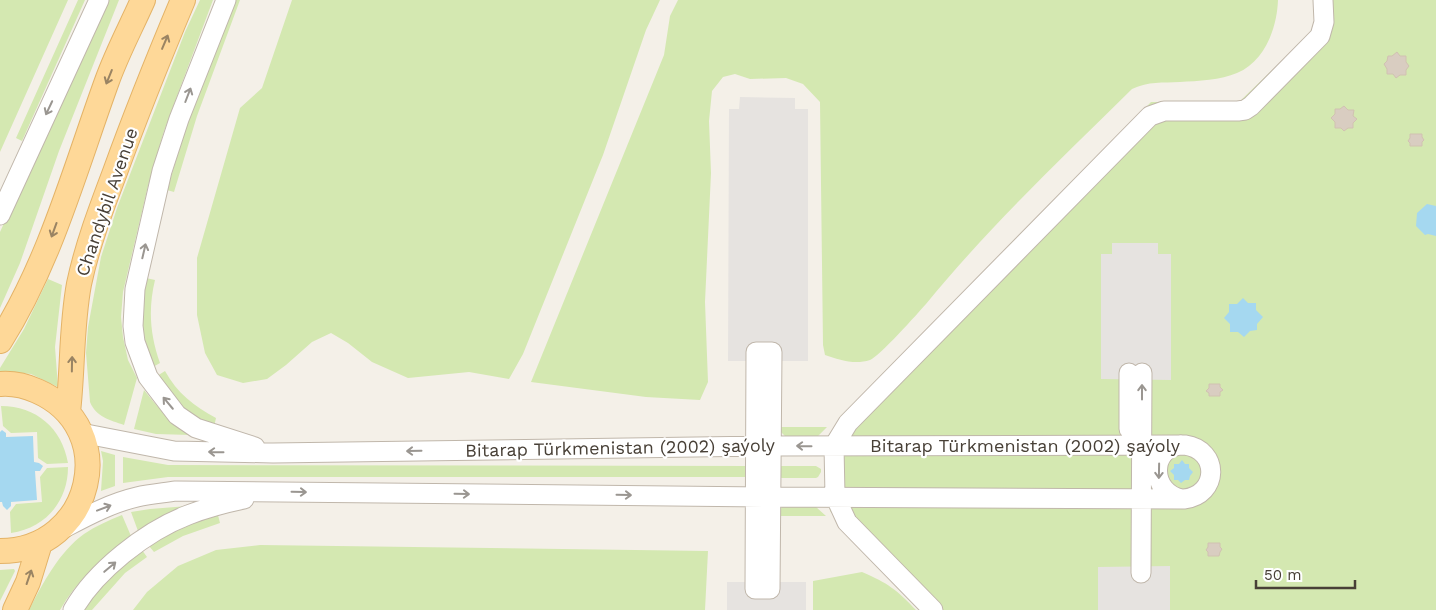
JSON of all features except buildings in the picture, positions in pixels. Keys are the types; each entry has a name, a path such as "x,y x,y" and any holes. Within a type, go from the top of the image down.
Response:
{"main road":[{"path":"0,341 16,316 42,262 108,78 143,0"},
{"name":"Chandybil Avenue","path":"68,412 74,312 86,258 102,207 126,143 157,62 184,0"},
{"path":"0,384 26,386 49,396 68,412 81,433 88,459 86,485 77,510 60,530 40,544 16,551 0,551"},
{"path":"15,610 28,582 40,544"}],"street":[{"path":"0,215 99,0"},
{"path":"226,0 182,110 162,171 135,289 133,326 135,342 148,377 177,415 196,428 273,453"},
{"path":"933,610 847,522 834,496 834,446 848,423 1150,116 1164,111 1238,111 1245,110 1251,106 1320,36 1324,22 1323,0"},
{"path":"1135,373 1136,573"},
{"name":"Bitarap Türkmenistan (2002) şaýoly","path":"60,530 93,512 138,497 176,492 1184,499 1197,496 1203,491 1207,486 1211,472 1208,459 1204,453 1185,445 764,446 273,453 174,451 81,433"},
{"path":"1184,499 1170,495 1165,490 1161,485 1157,471 1161,458 1166,452 1178,445 1185,445"},
{"path":"763,497 764,446"},
{"name":"Bitarap Türkmenistan (2002) şaýoly","path":"75,606 103,572 140,541 160,528 186,515 209,507 272,492"}],"green space":[{"path":"0,0 68,0 0,152"},
{"path":"78,0 85,0 22,141 16,138"},
{"path":"105,0 119,0 59,151 20,263 0,308 0,232"},
{"path":"200,0 213,0 164,131 148,186 123,292 121,317 123,337 128,360 137,378 124,425 100,415 90,402 86,353 88,327 101,257 117,208 185,32"},
{"path":"233,0 240,0 197,116 174,192 167,190 190,114"},
{"path":"292,0 660,0 646,30 603,155 523,354 509,379 469,372 408,378 372,362 348,343 331,333 312,342 267,379 243,383 217,375 205,353 197,315 197,258 240,108 262,88"},
{"path":"678,0 1278,0 1275,22 1268,42 1262,52 1247,68 1224,77 1202,81 1150,84 1132,89 1000,221 890,343 875,357 859,362 836,359 825,355 823,345 820,102 803,84 786,78 750,79 735,74 723,77 712,91 709,121 711,173 705,302 708,382 700,400 646,397 531,382 664,55 670,16"},
{"path":"1314,0 1436,0 1436,610 924,610 830,511 825,439 1151,102 1239,102 1315,29"},
{"path":"146,278 155,280 151,301 151,322 160,363 153,367 146,345 142,312"},
{"path":"48,279 62,285 55,347 58,387 31,374 0,371 24,329"},
{"path":"165,371 175,386 187,398 200,409 216,418 214,427 183,408 157,376"},
{"path":"144,390 166,415 191,435 156,434 134,429"},
{"path":"1,406 25,410 45,421 60,439 68,463 47,464 38,458 37,432 11,433 3,426"},
{"path":"779,427 827,427 818,436 785,436 779,430"},
{"path":"101,451 115,455 115,486 101,491 103,461"},
{"path":"123,457 168,465 748,466 748,477 168,477 123,483"},
{"path":"816,466 821,469 821,472 816,478 782,478 779,477 779,467"},
{"path":"68,467 64,491 52,511 34,526 11,533 10,512 16,504 42,502 40,477 47,468"},
{"path":"188,506 138,531 131,512 150,509"},
{"path":"782,507 816,507 826,516 780,516 778,513"},
{"path":"122,515 131,536 91,570 74,589 60,610 29,610 59,559 75,541 103,523"},
{"path":"218,515 220,523 183,536 154,552 149,546 180,528"},
{"path":"260,545 708,551 705,610 133,610 147,592 178,566 216,550"},
{"path":"142,550 147,557 125,573 92,610 83,610 110,578"},
{"path":"14,569 15,571 0,601 0,570"},
{"path":"862,572 892,588 916,610 813,610 813,581"}],"shaded area":[{"path":"740,97 795,98 795,109 808,109 808,361 728,361 729,109 739,109"},
{"path":"1112,243 1158,243 1158,254 1171,254 1171,380 1101,379 1101,254 1112,254"},
{"path":"1170,566 1170,610 1098,610 1098,567"},
{"path":"727,582 806,582 806,610 727,610"}],"water":[{"path":"1427,204 1436,206 1436,236 1425,235 1416,226 1417,213"},
{"path":"1243,298 1248,303 1256,303 1256,310 1263,317 1257,324 1257,330 1250,331 1244,337 1238,332 1230,332 1230,324 1224,318 1229,312 1229,304 1237,304"},
{"path":"2,430 6,433 6,437 33,436 34,462 43,466 40,471 35,471 37,500 11,502 11,506 7,510 2,502 0,502 0,432"},
{"path":"1182,460 1185,464 1189,464 1189,468 1193,472 1189,480 1181,483 1178,480 1174,480 1174,475 1170,471 1174,468 1174,464 1179,464"}]}
